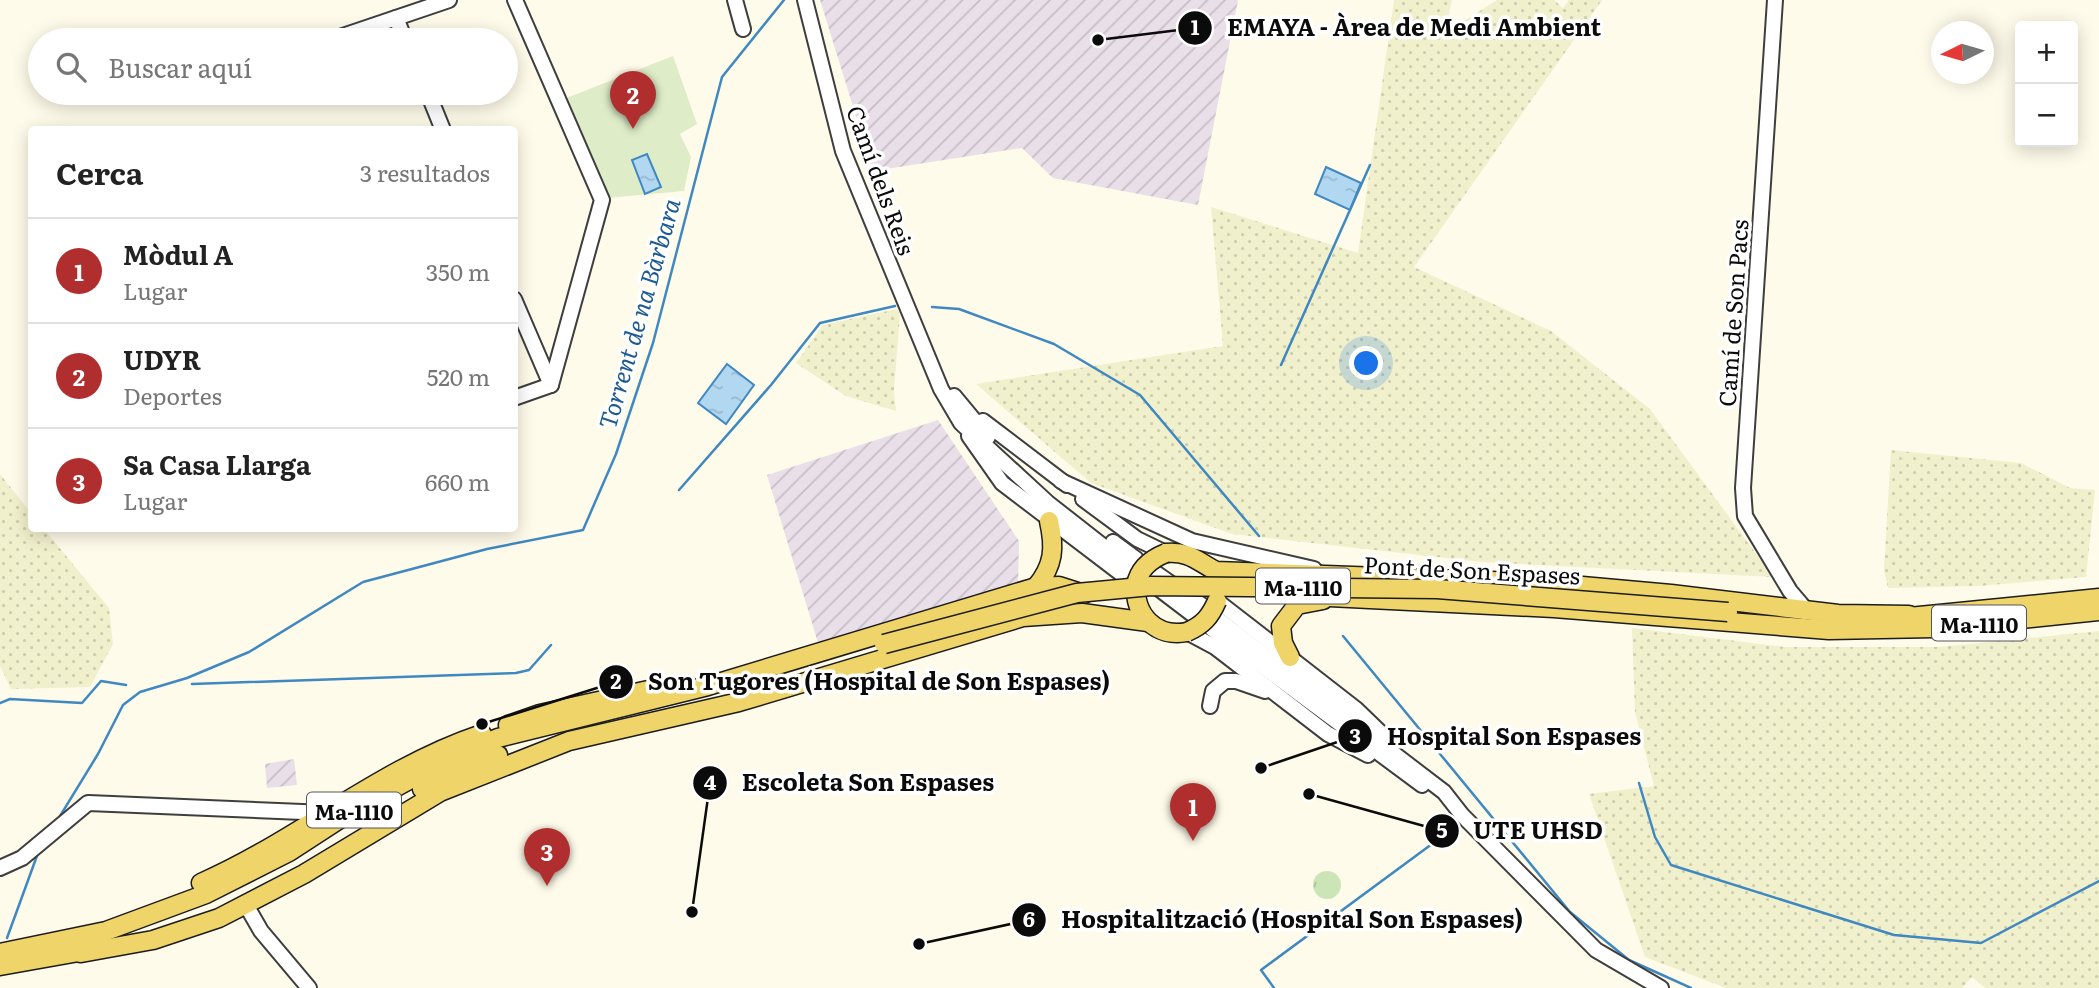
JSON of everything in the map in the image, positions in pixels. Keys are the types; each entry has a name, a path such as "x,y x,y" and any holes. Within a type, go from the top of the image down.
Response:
{"main road":[{"path":"1036,587 1052,561 1054,541 1049,521"},
{"name":"Ma-1110","path":"1166,553 1181,552 1194,556 1216,571 1549,583 1671,594 1807,611 1909,615"},
{"path":"1148,622 1140,612 1140,576 1142,569 1153,559 1166,553"},
{"path":"1204,610 1208,567"},
{"name":"Ma-1110","path":"0,953 106,932 159,914 230,883 436,765 498,738 677,695 711,693 754,671 1036,587 1059,586 1109,599 1140,576"},
{"name":"Pont de Son Espases","path":"711,693 1077,593 1152,586 1449,590 1728,612"},
{"name":"Ma-1110","path":"0,966 81,953 135,938 246,893 446,776 544,739 711,693 855,666 1023,617 1082,612 1148,622 1168,633 1204,610 1361,598 1568,608 1829,630 1934,628 2099,611"},
{"path":"1290,657 1283,643 1281,626 1297,605 1312,601 1361,598"},
{"name":"Ma-1110","path":"1728,612 1857,618 2099,598"},
{"name":"Ma-1110","path":"1728,612 1859,629"},
{"path":"81,953 153,940 246,905 440,792 526,756 569,741 739,702 855,666"},
{"path":"39,947 159,903 222,874 422,757 540,714 647,688 754,671"}],"street":[{"path":"366,28 449,0"},
{"path":"515,0 602,200 551,385"},
{"path":"735,0 743,29"},
{"name":"Camí dels Reis","path":"805,0 843,151 941,389 961,423 1048,503 1140,576 1204,610"},
{"name":"Camí de Son Pacs","path":"1775,0 1743,488 1745,516 1790,591 1807,611"},
{"path":"396,18 400,28"},
{"path":"433,105 441,126"},
{"path":"518,308 551,385"},
{"name":"Camí dels Reis","path":"934,370 998,448 1140,576"},
{"path":"518,397 551,385"},
{"path":"958,401 1029,459 1137,539 1166,553"},
{"path":"961,423 981,457 1002,483 1049,521 1140,576"},
{"path":"1061,481 1192,541 1329,574"},
{"path":"1204,610 1290,657 1356,709 1401,764"},
{"path":"1204,610 1215,647 1328,734 1401,764"},
{"path":"1215,625 1401,764 1444,792 1462,815 1596,950 1661,988"},
{"path":"1210,706 1213,691 1225,681 1258,688 1285,701"},
{"path":"0,868 22,858 88,803 327,813"},
{"path":"246,905 261,931 309,988"}],"shaded area":[{"path":"820,0 1238,0 1198,205 1053,178 1022,148 873,171"},
{"path":"938,420 1019,541 1018,587 819,646 767,475"},
{"path":"294,759 297,785 267,788 265,764"}],"green space":[{"path":"1394,0 1452,0 1445,33 1497,0 1554,0 1563,8 1569,0 1602,0 1414,267 1551,331 1650,409 1773,577 1482,562 1232,534 1091,483 976,384 1223,346 1211,207 1358,253"},
{"path":"673,56 697,124 680,134 691,157 684,191 607,198 564,99"},
{"path":"897,309 900,315 894,390 896,411 846,396 796,363 823,325"},
{"path":"1891,450 2021,463 2070,488 2095,490 2086,577 1979,586 1888,588 1884,570"},
{"path":"0,474 28,509 28,532 46,532 109,608 113,644 90,687 11,689 0,666"},
{"path":"1632,628 1785,647 1939,647 2099,631 2099,988 1985,988 1972,977 1962,988 1726,988 1645,957 1589,794 1654,786 1635,712"},
{"path":"1327,871 1337,875 1341,885 1337,895 1327,899 1317,895 1313,885 1317,875"}],"water":[{"path":"647,154 661,187 645,194 632,160"},
{"path":"1326,167 1361,183 1350,210 1315,194"},
{"path":"727,364 754,385 726,424 698,403"}],"waterway":[{"name":"Torrent de na Bàrbara","path":"57,821 98,754 123,705 140,692 187,678 249,652 363,582 487,549 583,530 616,454 653,343 722,77 784,0"},
{"path":"1281,365 1370,165"},
{"path":"679,490 771,385 820,323 895,306"},
{"path":"932,307 959,309 1054,344 1140,395 1259,536"},
{"path":"1343,636 1570,912 1629,960 1691,988"},
{"path":"192,684 516,673 529,670 551,645"},
{"path":"0,703 10,699 82,703 101,681 126,685"},
{"path":"1639,783 1655,837 1671,865 1894,935 1981,943 2099,881"},
{"path":"1274,988 1261,970 1455,827"},
{"name":"Torrent de na Bàrbara","path":"7,938 38,853"}],"place":[{"name":"EMAYA - Àrea de Medi Ambient","path":"1098,40"},
{"name":"UDYR","path":"633,129"},
{"name":"Son Tugores (Hospital de Son Espases)","path":"482,724"},
{"name":"Hospital Son Espases","path":"1261,768"},
{"name":"UTE UHSD","path":"1309,794"},
{"name":"Mòdul A","path":"1193,841"},
{"name":"Sa Casa Llarga","path":"547,886"},
{"name":"Escoleta Son Espases","path":"692,912"},
{"name":"Hospitalització (Hospital Son Espases)","path":"919,944"}]}
